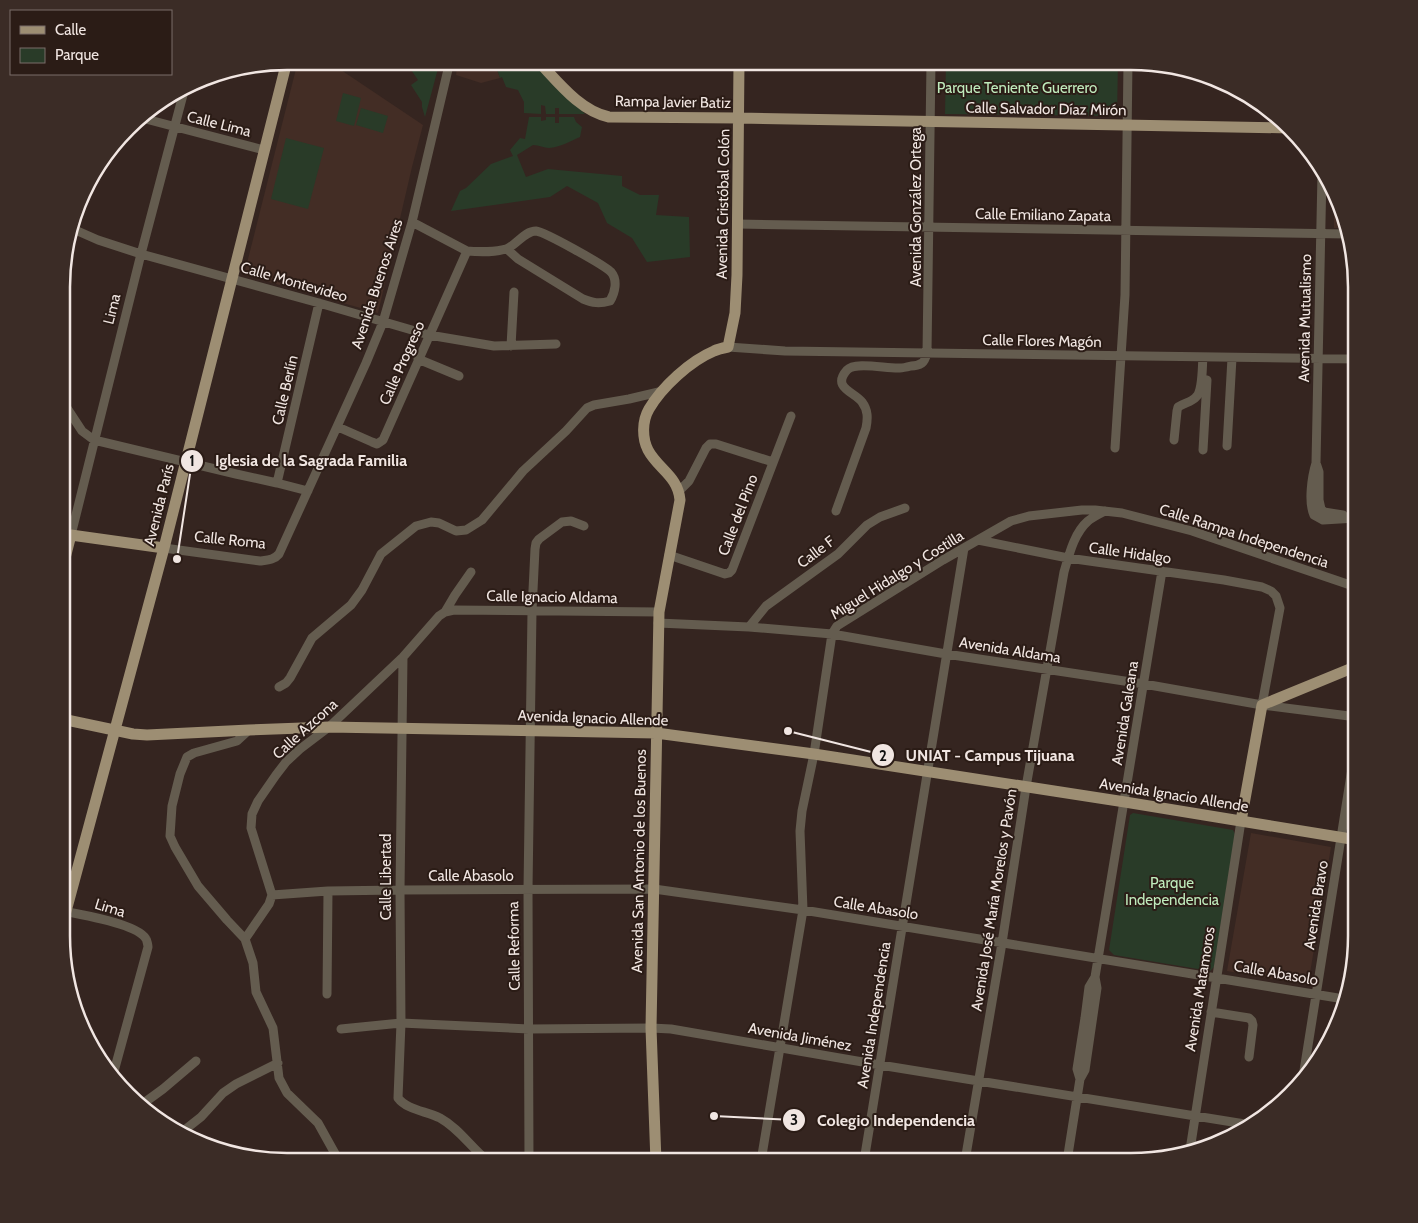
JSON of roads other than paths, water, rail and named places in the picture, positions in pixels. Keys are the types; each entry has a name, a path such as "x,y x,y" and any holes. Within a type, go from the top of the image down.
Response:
{"main road":[{"name":"Avenida París","path":"70,889 116,730 164,548 285,70"},
{"name":"Rampa Javier Batiz","path":"547,70 589,110 599,115 626,118 739,118"},
{"name":"Avenida Cristóbal Colón","path":"728,347 735,313 738,224 739,70"},
{"name":"Calle Salvador Díaz Mirón","path":"739,118 1279,128"},
{"path":"679,491 673,480 649,451 645,442 643,431 648,410 663,391 686,368 715,350 728,347"},
{"name":"Avenida San Antonio de los Buenos","path":"656,1153 651,1028 658,618 679,509 679,491"},
{"name":"Calle Roma","path":"70,535 164,548"},
{"path":"1262,705 1348,669"},
{"name":"Avenida Matamoros","path":"1241,822 1262,705"},
{"name":"Avenida Ignacio Allende","path":"70,721 147,735 328,727 656,733 814,754 1348,839"}],"street":[{"name":"Avenida Buenos Aires","path":"275,558 279,554 338,427 383,322 412,222 448,70"},
{"name":"Avenida González Ortega","path":"927,353 931,70"},
{"path":"1116,448 1125,295 1128,70"},
{"name":"Lima","path":"70,524 94,440 182,97"},
{"name":"Calle Lima","path":"149,120 264,150"},
{"name":"Avenida Mutualismo","path":"1322,183 1316,464 1312,476 1311,502 1316,510 1316,517 1323,520 1348,518"},
{"path":"412,222 467,251 477,252 507,249 530,232 544,233 611,272 615,284 613,295 610,301 599,304 592,303 518,259 507,249"},
{"name":"Calle Emiliano Zapata","path":"738,224 1342,234"},
{"name":"Calle Montevideo","path":"77,231 98,240 141,254 429,335 480,345 556,344"},
{"name":"Calle Progreso","path":"338,427 377,444 383,440 467,251"},
{"path":"511,346 514,292"},
{"name":"Calle Berlín","path":"277,483 319,303"},
{"name":"Calle Flores Magón","path":"728,347 785,351 1348,359"},
{"path":"836,511 868,420 866,407 861,400 844,389 843,378 847,370 854,366 898,368 920,365 924,362 927,353"},
{"path":"1174,440 1178,407 1198,396 1206,357"},
{"path":"1202,450 1206,357"},
{"path":"1227,446 1232,358"},
{"path":"418,359 459,376"},
{"path":"279,687 290,678 312,638 351,606 362,590 381,554 416,526 431,522 439,523 456,531 466,530 482,520 523,471 566,431 587,408 663,391"},
{"path":"70,413 82,431 94,440 308,491"},
{"path":"679,491 689,481 706,448 710,444 716,444 773,462 791,416"},
{"name":"Calle del Pino","path":"669,555 725,574 729,573 732,570 773,462"},
{"name":"Calle F","path":"749,627 766,606 838,554 873,520 905,508"},
{"name":"Calle Rampa Independencia","path":"978,540 1022,518 1082,510 1105,511 1136,516 1210,536 1348,585"},
{"name":"Avenida José María Morelos y Pavón","path":"966,1153 1026,787 1068,558 1086,523 1105,511"},
{"name":"Calle Reforma","path":"529,1153 528,889 532,610 535,549 539,539 562,522 571,521 584,526"},
{"name":"Miguel Hidalgo y Costilla","path":"832,634 837,626 978,540"},
{"name":"Calle Hidalgo","path":"978,540 1068,558 1262,587 1276,596"},
{"name":"Calle Roma","path":"164,548 260,561 275,558"},
{"name":"Avenida Independencia","path":"865,1153 964,548"},
{"name":"Avenida Galeana","path":"1068,1153 1080,1079 1077,1070 1088,994 1095,977 1162,571"},
{"name":"Calle Azcona","path":"272,895 251,828 252,814 271,782 286,762 328,727 403,657 439,616 446,612 471,572"},
{"name":"Avenida Matamoros","path":"1262,705 1280,608 1276,596"},
{"name":"Calle Ignacio Aldama","path":"446,612 454,610 532,610 658,618"},
{"name":"Avenida Aldama","path":"658,618 832,634 1262,705 1348,716"},
{"path":"763,1153 803,910 800,831 802,811 814,754 832,634"},
{"name":"Calle Libertad","path":"403,657 400,890 401,1023 398,1098 402,1104 438,1117 455,1128 479,1153"},
{"path":"249,730 237,741 194,753 187,757 180,774 172,806 170,836 198,886 226,920 245,939 253,963 256,992 273,1028 279,1078 286,1093 318,1123 335,1153"},
{"name":"Avenida Bravo","path":"1306,1064 1348,794"},
{"name":"Avenida Matamoros","path":"1191,1145 1241,822"},
{"name":"Calle Abasolo","path":"272,895 328,891 654,889 803,910 1339,998"},
{"path":"327,994 328,891"},
{"path":"245,939 269,904 272,895"},
{"name":"Lima","path":"70,912 102,919 140,932 147,940 148,947 115,1068"},
{"path":"1211,1012 1249,1018 1252,1021 1249,1057"},
{"name":"Avenida Jiménez","path":"341,1029 401,1023 529,1029 671,1029 880,1065 1242,1123"},
{"path":"147,1101 163,1090 196,1061"},
{"path":"186,1129 201,1117 229,1088 278,1063"}],"place":[{"name":"Iglesia de la Sagrada Familia","path":"177,559"},
{"name":"UNIAT - Campus Tijuana","path":"788,731"},
{"name":"Colegio Independencia","path":"714,1116"}],"park label":[{"name":"Parque Teniente Guerrero","path":"1017,88"},
{"name":"Parque Independencia","path":"1172,892"}]}
